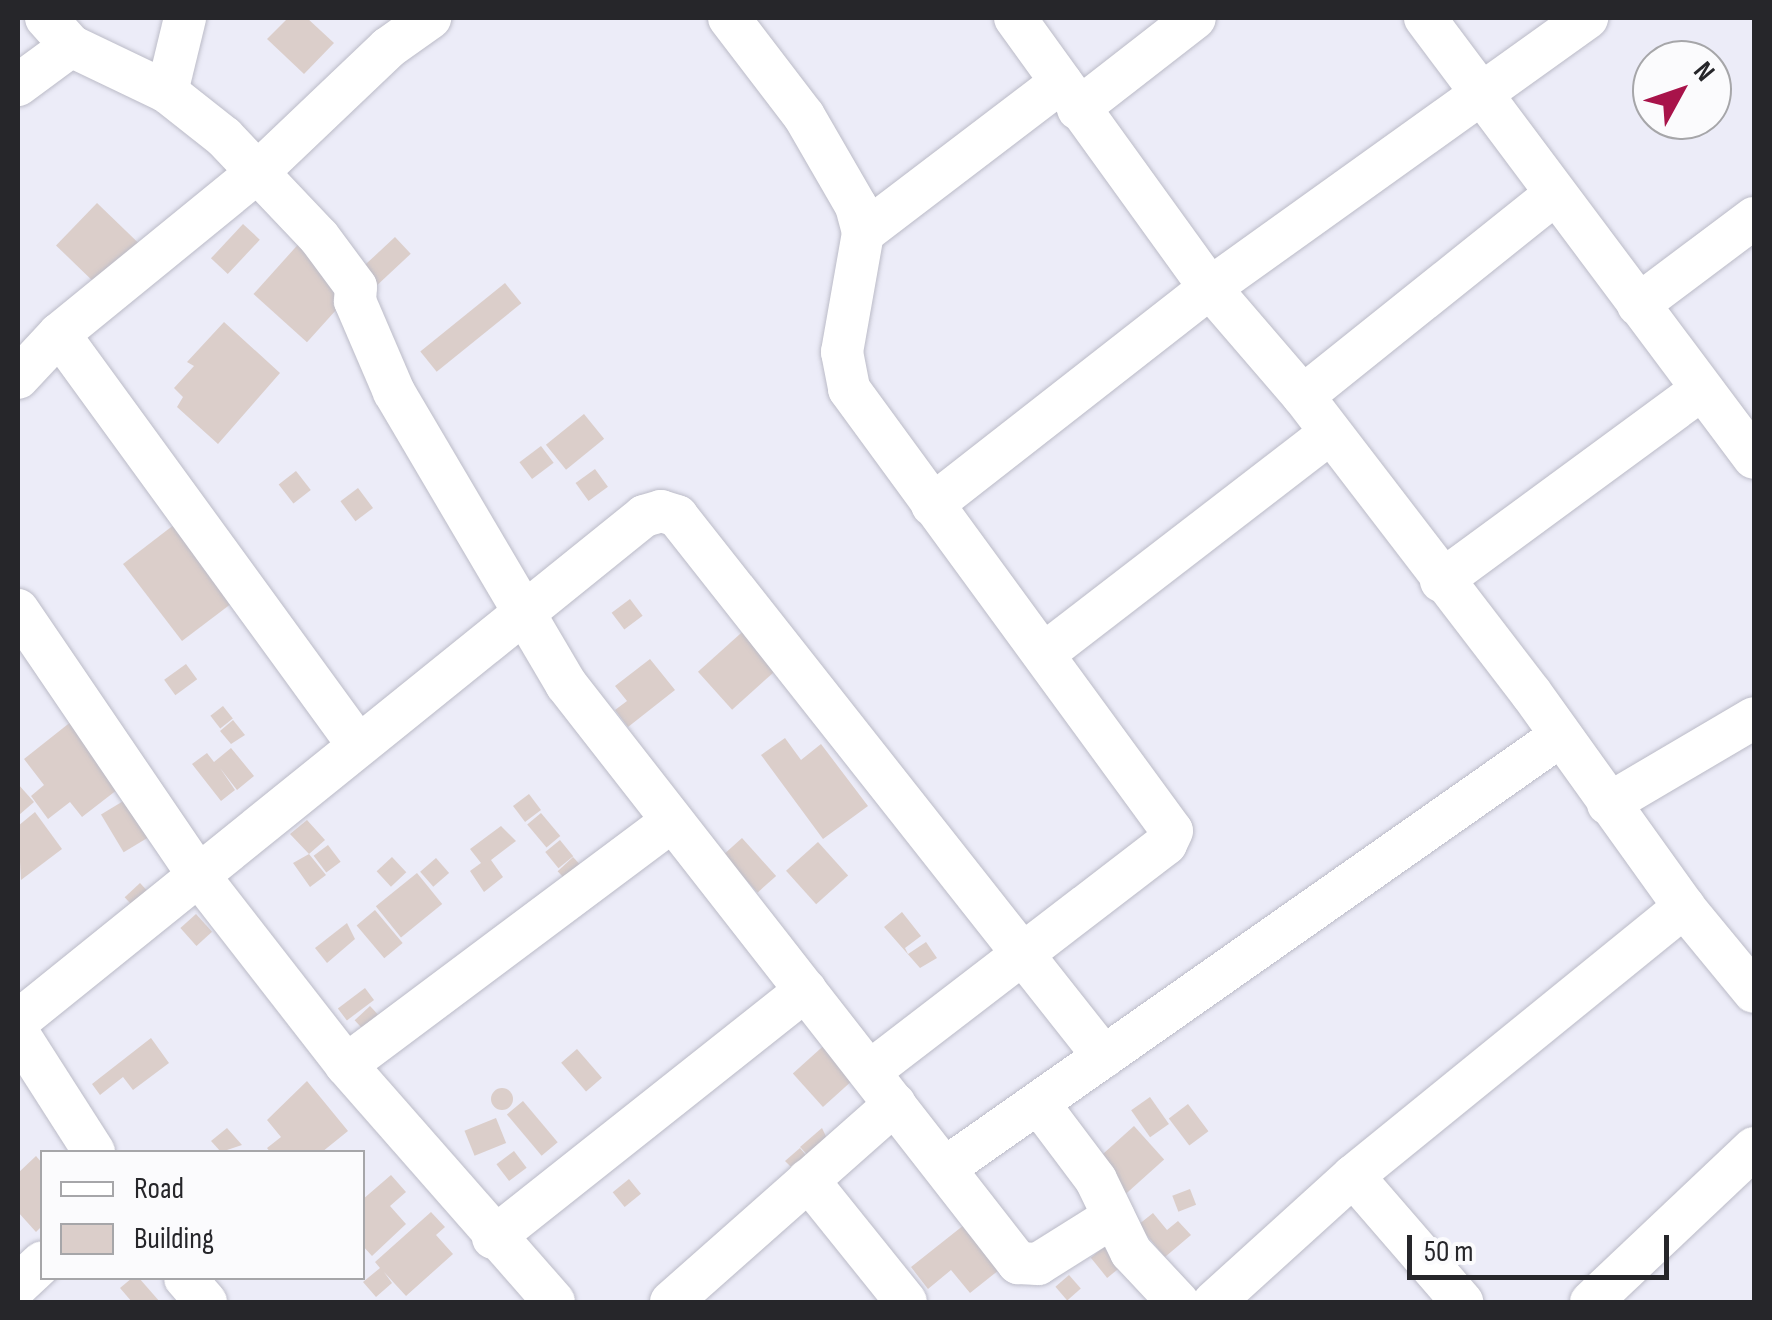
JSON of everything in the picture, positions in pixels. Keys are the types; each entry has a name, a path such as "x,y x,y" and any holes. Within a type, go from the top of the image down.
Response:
{"street":[{"path":"167,92 184,18"},
{"path":"18,378 59,334 260,170 388,48 430,18"},
{"path":"671,1302 808,1180 882,1088 1027,952 1166,844 1172,831 1046,652 932,505 842,370 863,233 846,185 804,116 729,18"},
{"path":"1015,18 1210,288 1303,396 1684,907 1754,992"},
{"path":"863,233 1070,95 1196,18"},
{"path":"1424,18 1754,458"},
{"path":"932,505 1210,288 1586,18"},
{"path":"18,86 59,32 167,92 260,170 356,288 376,356 524,619 672,822 945,1168 1028,1268 1113,1217"},
{"path":"1303,396 1554,194"},
{"path":"1638,305 1754,218"},
{"path":"59,334 358,745"},
{"path":"1441,580 1702,390"},
{"path":"1046,652 1330,433"},
{"path":"18,1021 196,872 524,619 644,516 661,510 676,516 912,819 1027,952 1104,1056"},
{"path":"18,610 196,872 346,1065 554,1302"},
{"path":"1608,804 1754,718"},
{"path":"945,1168 1559,738"},
{"path":"346,1065 672,822"},
{"path":"1214,1302 1353,1176 1684,907"},
{"path":"494,1238 806,990"},
{"path":"18,1033 93,1150"},
{"path":"1039,1104 1096,1180 1131,1252 1178,1302"},
{"path":"1591,1302 1754,1148"},
{"path":"1353,1176 1462,1302"},
{"path":"808,1180 906,1302"},
{"path":"18,1286 40,1264"},
{"path":"187,1280 206,1302"}],"building":[{"path":"288,18 307,18 334,43 304,74 267,39"},
{"path":"97,203 142,247 101,289 56,245"},
{"path":"243,224 260,240 228,274 211,258"},
{"path":"395,237 411,254 369,293 353,276"},
{"path":"303,239 357,287 307,342 253,294"},
{"path":"505,283 521,303 437,372 420,352"},
{"path":"224,322 280,373 218,444 177,407 183,397 174,388 194,366 187,362"},
{"path":"584,414 604,439 566,470 546,445"},
{"path":"541,446 554,463 532,479 519,462"},
{"path":"595,469 608,487 589,501 576,483"},
{"path":"296,471 311,490 293,503 279,485"},
{"path":"358,488 373,508 355,521 340,501"},
{"path":"175,524 244,594 182,641 123,564"},
{"path":"630,599 643,616 624,630 612,613"},
{"path":"750,625 784,663 732,710 698,672"},
{"path":"650,659 675,690 628,727 615,710 627,701 615,686"},
{"path":"186,664 197,679 175,695 164,680"},
{"path":"223,706 233,719 220,728 210,716"},
{"path":"77,717 122,786 82,817 70,802 48,819 31,796 44,785 24,759"},
{"path":"233,720 245,735 231,744 220,731"},
{"path":"785,738 801,760 821,744 868,806 823,839 761,755"},
{"path":"231,748 254,776 237,790 220,768 235,790 221,801 192,764 207,753 214,762"},
{"path":"18,784 34,802 19,815 18,813"},
{"path":"529,794 541,810 525,822 513,806"},
{"path":"125,800 148,838 124,852 101,814"},
{"path":"35,812 62,849 21,880 18,826"},
{"path":"541,813 560,836 546,848 527,825"},
{"path":"307,820 325,840 309,854 290,834"},
{"path":"501,826 516,841 491,860 503,877 484,892 470,871 481,863 470,849"},
{"path":"742,838 776,876 758,893 723,855"},
{"path":"560,840 573,856 558,868 545,852"},
{"path":"818,842 848,875 816,904 786,871"},
{"path":"328,845 341,862 326,873 314,856"},
{"path":"309,854 326,875 310,887 293,863"},
{"path":"392,857 406,872 391,887 377,871"},
{"path":"573,857 584,869 569,883 558,871"},
{"path":"436,858 449,873 433,887 420,872"},
{"path":"417,873 442,904 401,937 376,906"},
{"path":"140,883 153,897 138,911 125,897"},
{"path":"375,910 403,943 384,958 357,925"},
{"path":"902,912 921,936 905,948 908,954 926,942 937,958 920,968 884,927"},
{"path":"196,914 212,932 196,946 180,928"},
{"path":"347,923 355,939 327,963 315,948"},
{"path":"365,988 374,1000 347,1020 338,1008"},
{"path":"370,1006 383,1020 368,1034 355,1020"},
{"path":"151,1038 169,1063 133,1090 123,1077 100,1095 92,1084"},
{"path":"830,1040 860,1073 823,1107 793,1073"},
{"path":"577,1049 602,1078 586,1091 561,1063"},
{"path":"307,1081 348,1131 324,1150 268,1150 281,1137 267,1120"},
{"path":"502,1088 510,1091 510,1107 502,1110 494,1107 491,1099 494,1091"},
{"path":"1150,1097 1169,1124 1150,1137 1131,1110"},
{"path":"523,1101 558,1142 542,1156 507,1114"},
{"path":"1188,1104 1208,1131 1189,1146 1169,1118"},
{"path":"496,1118 506,1143 475,1156 464,1131"},
{"path":"1134,1126 1164,1159 1113,1206 1083,1172"},
{"path":"227,1128 242,1145 219,1150 211,1141"},
{"path":"822,1128 832,1149 813,1161 800,1147"},
{"path":"800,1148 814,1165 798,1174 785,1161"},
{"path":"514,1151 527,1168 509,1181 496,1164"},
{"path":"36,1156 40,1161 40,1228 36,1232 18,1212 18,1173"},
{"path":"391,1175 406,1192 390,1206 406,1224 372,1256 365,1248 365,1197"},
{"path":"629,1179 641,1194 625,1207 613,1192"},
{"path":"1190,1189 1196,1205 1178,1212 1172,1196"},
{"path":"431,1212 445,1227 436,1235 453,1254 406,1296 384,1272 392,1283 376,1297 363,1282 380,1268 375,1262"},
{"path":"1153,1213 1167,1230 1178,1221 1191,1235 1165,1257 1138,1225"},
{"path":"969,1221 1004,1266 970,1293 951,1270 928,1289 911,1267"},
{"path":"1104,1247 1120,1267 1107,1278 1091,1258"},
{"path":"1069,1275 1081,1289 1067,1300 1055,1287"},
{"path":"130,1280 141,1280 160,1302 132,1302 120,1288"}]}
